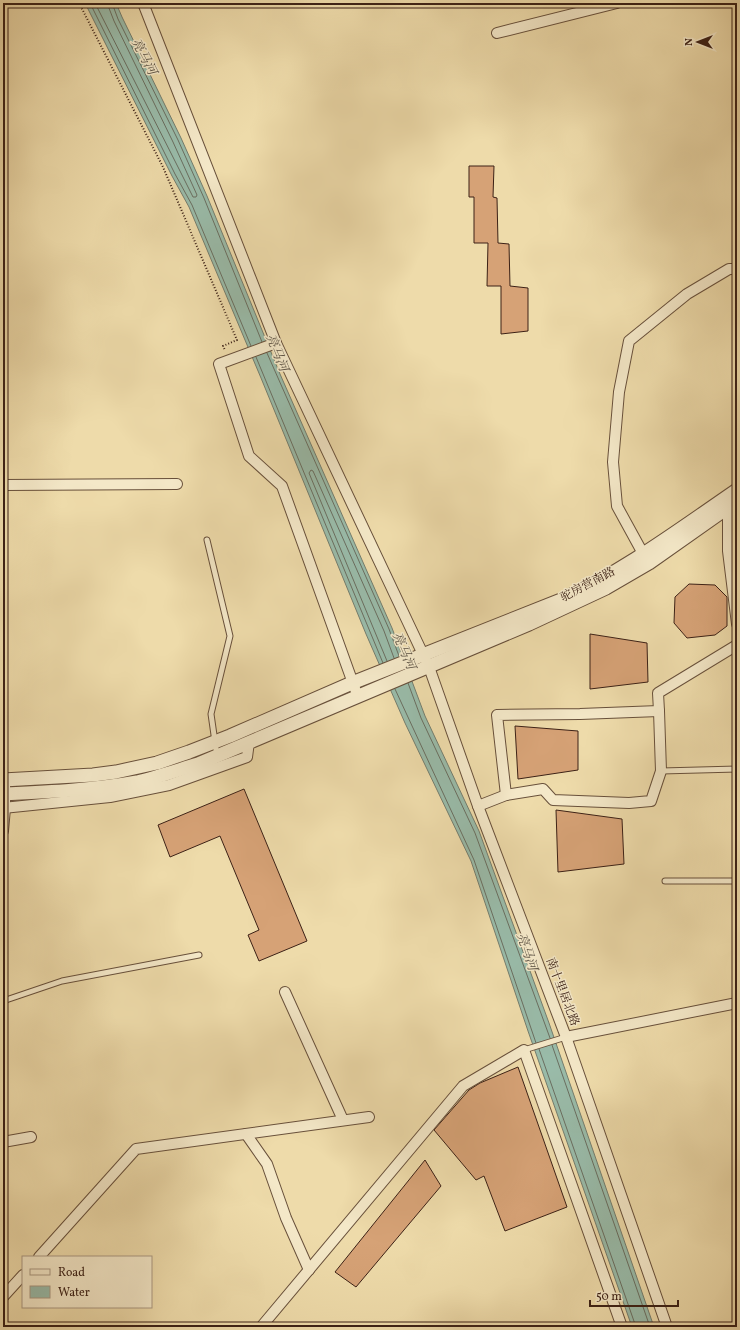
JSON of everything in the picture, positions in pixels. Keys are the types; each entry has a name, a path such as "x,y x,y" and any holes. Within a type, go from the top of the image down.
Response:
{"street":[{"name":"南十里居北路","path":"143,3 276,343 430,667 478,806 566,1037 667,1327"},
{"path":"497,33 617,3"},
{"path":"646,558 617,506 613,462 619,392 629,342 687,294 729,269 737,268"},
{"path":"276,343 219,364 249,456 282,486 358,697"},
{"path":"3,485 177,484"},
{"name":"驼房营南路","path":"4,794 90,789 111,786 173,772 217,756 430,667 568,607 606,588 737,490"},
{"path":"733,504 728,551 737,624"},
{"name":"驼房营南路","path":"4,780 93,775 116,772 157,763 189,752 352,683 589,587 646,558 733,504"},
{"path":"478,806 506,796 543,789 554,800 629,803 651,802 661,771 658,693 737,645"},
{"path":"506,796 497,715 659,712"},
{"path":"4,808 110,797 169,785 247,757 249,742"},
{"path":"3,831 4,780"},
{"path":"285,992 343,1120"},
{"path":"566,1037 737,1003"},
{"path":"261,1327 463,1086 524,1050 622,1327"},
{"path":"40,1256 136,1150 369,1117"},
{"path":"246,1134 267,1164 286,1218 309,1270"},
{"path":"3,1142 31,1136"},
{"path":"3,1297 22,1276"}],"lane":[{"path":"208,540 230,636 211,714 217,756"},
{"path":"661,771 737,769"},
{"path":"665,881 737,881"},
{"path":"3,1001 62,981 199,955"},
{"path":"524,1050 566,1037"}],"path":[{"path":"80,3 163,167 237,340 223,346 230,360"}],"water":[{"path":"85,3 116,3 181,138 207,196 280,374 392,628 425,716 479,831 549,1023 654,1327 632,1327 528,1031 471,861 405,723 366,634 189,207"}],"building":[{"path":"469,166 494,166 493,197 497,198 498,243 509,244 510,286 528,288 528,331 501,334 501,286 487,286 488,243 474,243 474,197 469,197"},
{"path":"689,584 715,585 727,597 727,626 715,635 687,638 674,623 675,597"},
{"path":"590,634 647,643 648,682 590,689"},
{"path":"515,726 578,731 578,770 518,779"},
{"path":"244,789 307,941 259,961 248,935 259,930 220,836 170,857 158,825"},
{"path":"556,810 622,819 624,864 558,872"},
{"path":"518,1067 567,1207 505,1231 484,1176 476,1180 434,1130 469,1090 480,1083"},
{"path":"425,1160 441,1186 356,1287 335,1272"}],"water label":[{"name":"亮马河","path":"143,57"},
{"name":"亮马河","path":"276,353"},
{"name":"亮马河","path":"403,651"},
{"name":"亮马河","path":"526,952"}]}
